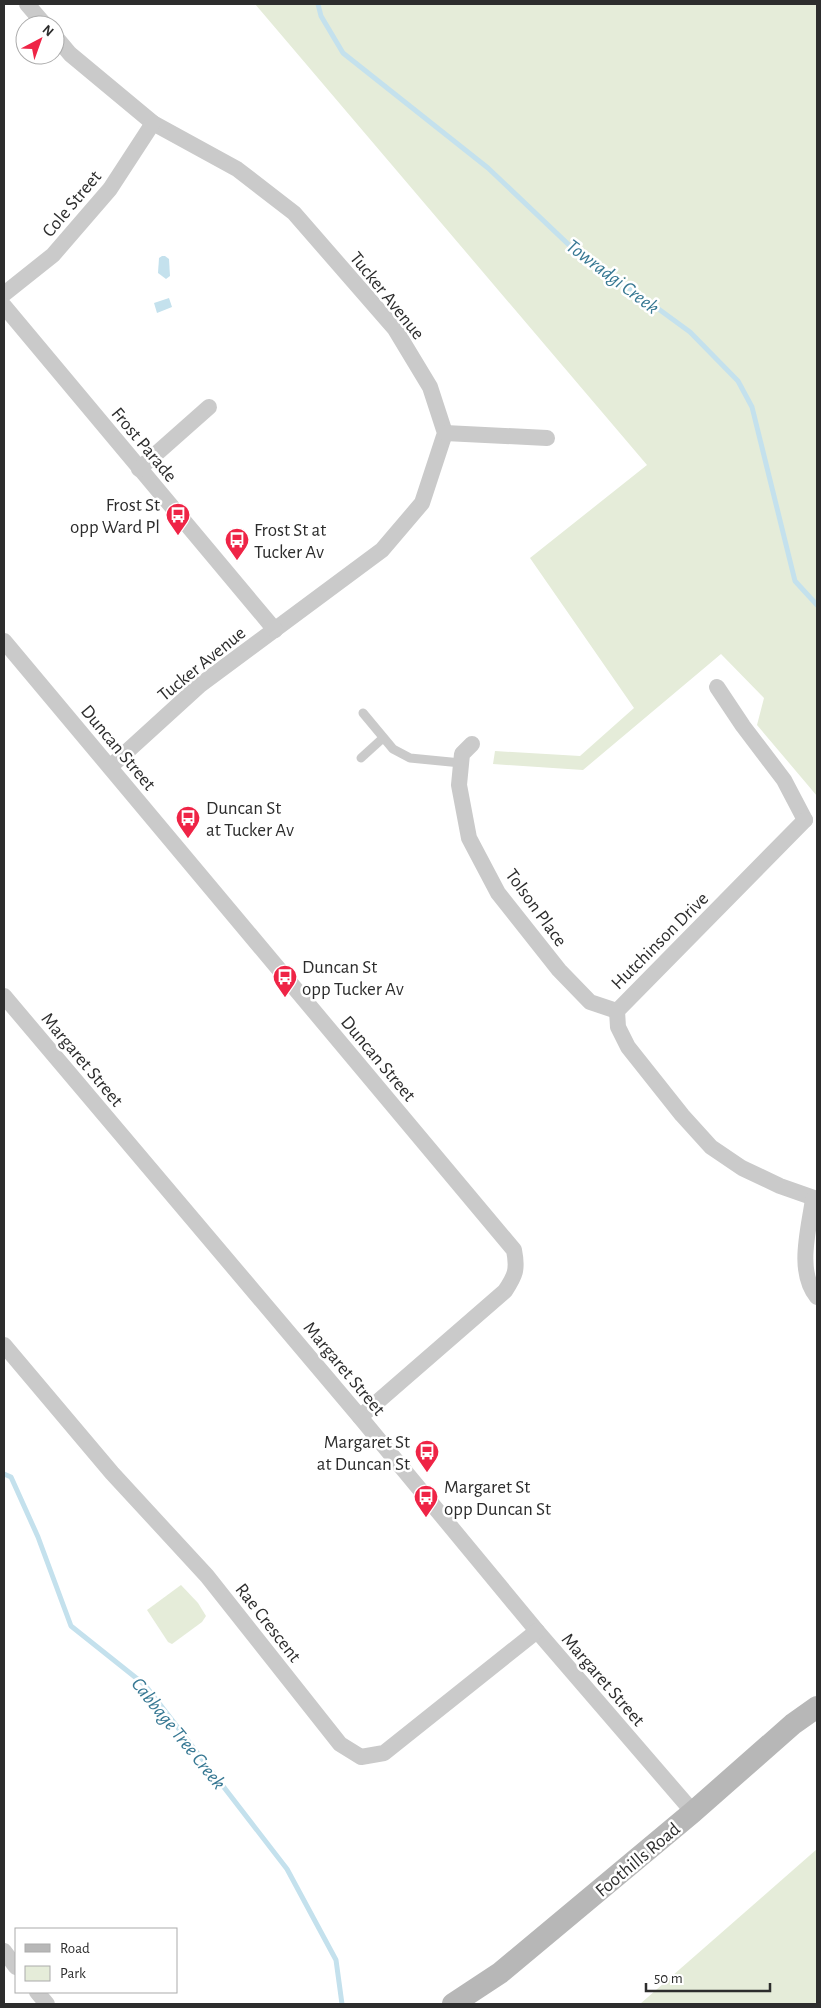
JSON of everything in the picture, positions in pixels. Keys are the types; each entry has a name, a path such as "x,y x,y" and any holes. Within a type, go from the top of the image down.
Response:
{"main road":[{"name":"Foothills Road","path":"453,2004 500,1973 692,1812 793,1724 817,1707"}],"street":[{"path":"27,4 36,15"},
{"name":"Tucker Avenue","path":"65,48 153,123 237,169 294,213 395,329 430,387 445,432 422,503 382,550 200,685 110,767"},
{"name":"Cole Street","path":"4,294 60,248 110,189 153,123"},
{"name":"Frost Parade","path":"4,306 275,630"},
{"path":"139,469 209,407"},
{"path":"445,432 547,438"},
{"name":"Duncan Street","path":"4,641 514,1250 516,1263 514,1277 505,1292 360,1417"},
{"path":"717,686 743,726 784,780 811,824"},
{"name":"Tolson Place","path":"472,744 462,754 459,785 469,838 498,893 559,970 590,1002 617,1011"},
{"name":"Hutchinson Drive","path":"811,824 617,1011 618,1027 628,1047 682,1116 711,1147 742,1168 780,1186 815,1199"},
{"name":"Margaret Street","path":"4,996 360,1417 537,1631 692,1812"},
{"path":"815,1199 805,1263 811,1289 817,1297"},
{"name":"Rae Crescent","path":"4,1345 112,1473 207,1576 340,1744 361,1757 384,1754 537,1631"},
{"path":"4,1951 15,1965"},
{"path":"38,1993 47,2004"}],"lane":[{"path":"363,714 393,749 410,758 461,763"},
{"path":"361,758 384,738"}],"green space":[{"path":"255,4 817,4 817,796 757,725 764,698 721,654 583,770 493,764 495,751 580,756 634,708 530,558 647,465"},
{"path":"181,1585 198,1603 206,1616 202,1622 172,1644 168,1642 147,1610"},
{"path":"817,1849 817,2004 640,2004"}],"water":[{"path":"162,256 169,259 170,276 166,279 158,273 159,258"},
{"path":"169,298 172,307 157,313 154,303"}],"waterway":[{"name":"Towradgi Creek","path":"318,4 321,16 343,53 488,168 588,263 638,294 690,332 738,381 752,407 795,581 817,605"},
{"name":"Cabbage Tree Creek","path":"4,1474 11,1477 38,1537 71,1626 145,1685 287,1869 336,1960 342,2004"}],"place":[{"name":"Frost St opp Ward Pl","path":"178,536"},
{"name":"Frost St at Tucker Av","path":"237,561"},
{"name":"Duncan St at Tucker Av","path":"188,839"},
{"name":"Duncan St opp Tucker Av","path":"285,998"},
{"name":"Margaret St at Duncan St","path":"427,1473"},
{"name":"Margaret St opp Duncan St","path":"426,1518"}]}
